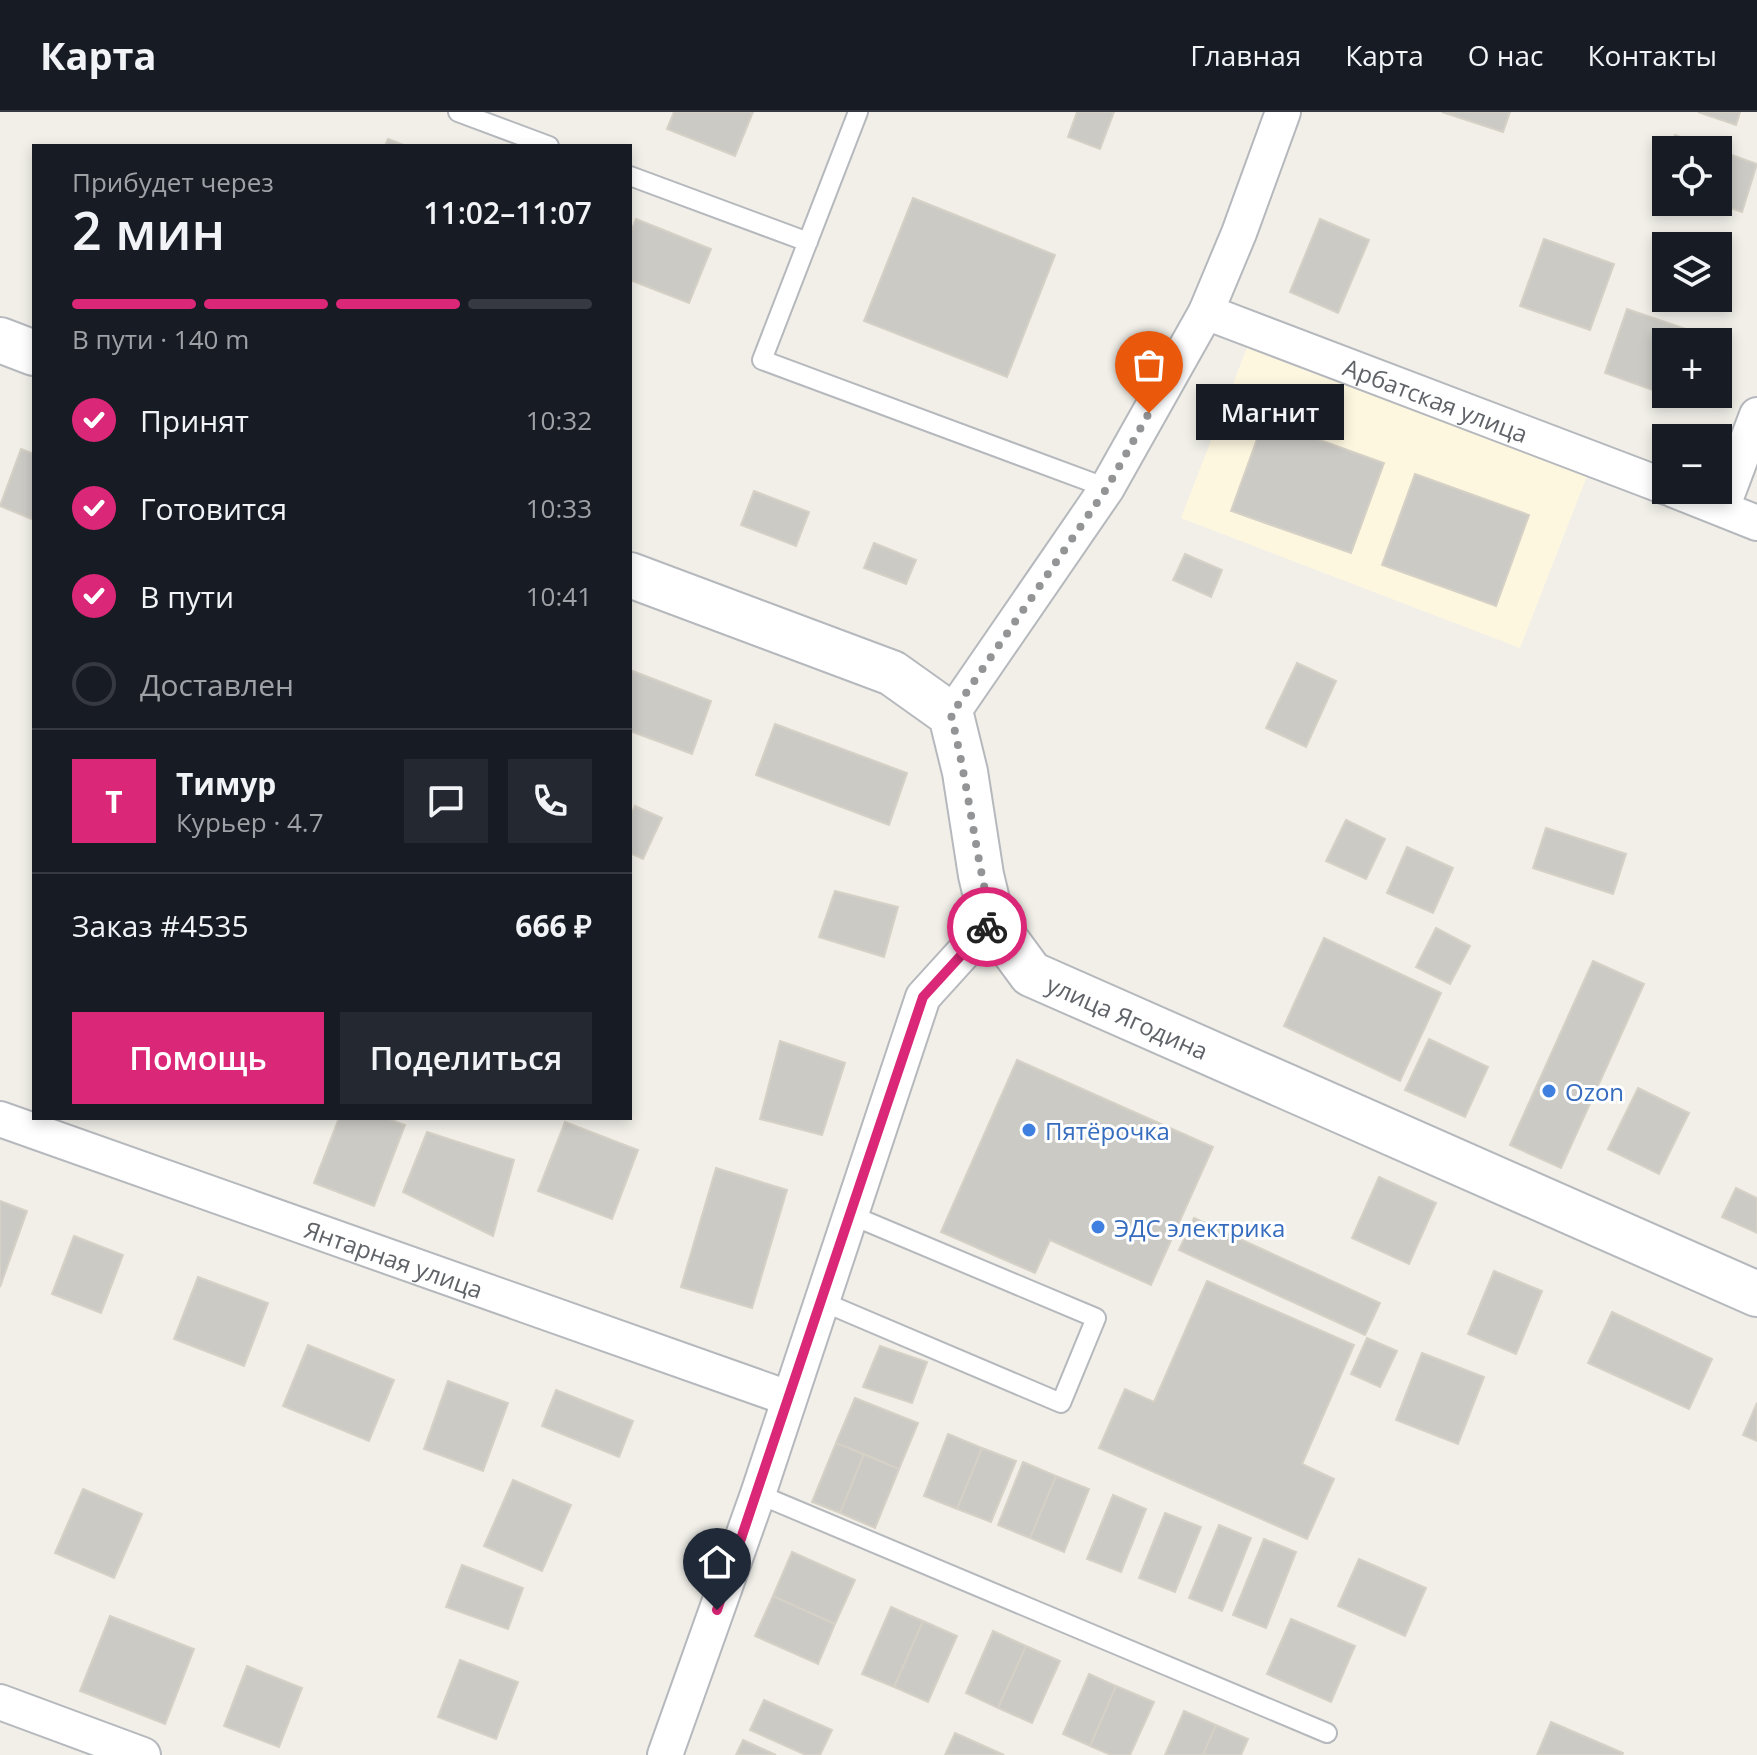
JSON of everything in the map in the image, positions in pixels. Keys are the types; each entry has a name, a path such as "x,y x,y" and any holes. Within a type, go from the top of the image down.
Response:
{"street":[{"path":"632,576 892,673 951,715 1107,488 1206,312 1239,233 1283,112"},
{"name":"Арбатская улица","path":"1206,312 1652,482"},
{"path":"0,340 32,352"},
{"path":"1722,508 1757,415"},
{"path":"1711,504 1757,523"},
{"name":"улица Ягодина","path":"951,715 965,772 981,875 992,921 1031,974 1757,1294"},
{"path":"665,1755 758,1494 923,997 992,921"},
{"name":"Янтарная улица","path":"0,1119 788,1398"},
{"path":"0,1702 143,1755"}],"lane":[{"path":"458,112 544,144"},
{"path":"858,112 762,360 1107,488"},
{"path":"632,177 808,242"},
{"path":"821,1301 1061,1403 1096,1318 851,1215"},
{"path":"758,1494 1327,1733"}],"shaded area":[{"path":"1248,345 1587,476 1520,648 1181,518"}],"building":[{"path":"674,112 753,112 735,156 667,129"},
{"path":"1077,112 1114,112 1100,149 1068,137"},
{"path":"1442,112 1510,112 1503,132"},
{"path":"1698,112 1740,112 1736,125"},
{"path":"1732,155 1757,164 1742,212 1732,208"},
{"path":"913,198 1055,255 1007,377 864,321"},
{"path":"636,219 711,249 689,303 632,281 632,229"},
{"path":"1320,219 1369,240 1338,313 1290,292"},
{"path":"1544,239 1614,264 1590,330 1520,306"},
{"path":"1627,309 1683,328 1652,328 1652,390 1605,373"},
{"path":"1264,420 1384,463 1351,553 1231,511"},
{"path":"21,449 32,453 32,519 0,506"},
{"path":"1415,474 1529,515 1496,606 1382,565"},
{"path":"754,491 809,512 796,546 741,525"},
{"path":"874,543 916,560 906,584 864,568"},
{"path":"1185,554 1222,570 1211,597 1173,580"},
{"path":"1297,663 1336,681 1306,747 1266,728"},
{"path":"632,671 711,701 692,754 632,732"},
{"path":"775,724 907,773 889,825 756,775"},
{"path":"635,806 662,818 643,859 632,854 632,812"},
{"path":"1346,820 1385,839 1366,879 1326,861"},
{"path":"1546,828 1626,854 1613,894 1533,868"},
{"path":"1407,847 1453,868 1433,913 1387,893"},
{"path":"835,891 898,907 884,957 819,937"},
{"path":"1436,928 1470,946 1450,984 1416,967"},
{"path":"1324,938 1441,993 1400,1081 1284,1026"},
{"path":"1593,961 1644,984 1561,1168 1510,1145"},
{"path":"1429,1039 1488,1067 1465,1117 1405,1090"},
{"path":"780,1041 845,1063 822,1135 760,1119"},
{"path":"1017,1060 1213,1147 1151,1285 1050,1240 1035,1273 941,1232"},
{"path":"1638,1088 1689,1113 1659,1174 1608,1149"},
{"path":"338,1120 391,1120 405,1125 374,1206 314,1183"},
{"path":"565,1122 638,1150 612,1219 538,1191"},
{"path":"427,1132 514,1160 493,1236 403,1192"},
{"path":"716,1168 787,1190 752,1308 681,1287"},
{"path":"1379,1177 1436,1203 1409,1264 1352,1238"},
{"path":"1736,1188 1757,1198 1757,1233 1722,1217"},
{"path":"0,1201 27,1211 0,1287"},
{"path":"1194,1218 1380,1303 1365,1335 1179,1250"},
{"path":"74,1236 123,1255 101,1313 52,1294"},
{"path":"1494,1271 1542,1291 1516,1354 1468,1334"},
{"path":"198,1277 268,1303 244,1366 174,1339"},
{"path":"1207,1281 1354,1345 1302,1464 1334,1479 1307,1539 1099,1448 1125,1389 1154,1402"},
{"path":"1612,1312 1712,1359 1689,1409 1588,1363"},
{"path":"1367,1338 1397,1351 1380,1387 1351,1374"},
{"path":"308,1345 394,1380 369,1441 283,1406"},
{"path":"880,1346 927,1362 912,1403 863,1387"},
{"path":"1422,1353 1484,1377 1458,1444 1396,1420"},
{"path":"448,1381 508,1403 483,1471 424,1449"},
{"path":"556,1390 633,1421 619,1457 542,1426"},
{"path":"855,1398 918,1423 899,1469 836,1443"},
{"path":"1757,1403 1757,1441 1743,1435"},
{"path":"948,1434 982,1448 957,1509 924,1496"},
{"path":"836,1443 864,1454 840,1513 812,1502"},
{"path":"982,1448 1016,1461 991,1522 957,1509"},
{"path":"864,1454 899,1469 875,1528 840,1513"},
{"path":"1023,1462 1056,1476 1030,1538 998,1525"},
{"path":"1056,1476 1089,1489 1064,1552 1030,1538"},
{"path":"513,1480 571,1505 542,1571 484,1546"},
{"path":"83,1489 142,1514 114,1578 55,1553"},
{"path":"1113,1495 1146,1509 1121,1572 1087,1559"},
{"path":"1165,1513 1201,1527 1175,1592 1139,1578"},
{"path":"1219,1525 1251,1538 1222,1611 1189,1598"},
{"path":"1264,1539 1296,1552 1266,1628 1233,1615"},
{"path":"792,1552 855,1580 835,1624 773,1596"},
{"path":"1359,1559 1426,1588 1405,1636 1338,1606"},
{"path":"462,1565 523,1588 508,1629 446,1607"},
{"path":"773,1596 835,1624 818,1664 755,1636"},
{"path":"891,1607 923,1621 894,1687 862,1674"},
{"path":"110,1616 194,1649 165,1724 80,1691"},
{"path":"1291,1619 1355,1646 1331,1702 1267,1674"},
{"path":"923,1621 957,1636 928,1702 894,1687"},
{"path":"993,1631 1026,1646 998,1708 966,1693"},
{"path":"1026,1646 1060,1661 1032,1723 998,1708"},
{"path":"460,1660 518,1682 496,1739 438,1717"},
{"path":"247,1666 302,1688 279,1747 224,1726"},
{"path":"1089,1674 1116,1686 1090,1746 1063,1734"},
{"path":"1116,1686 1154,1702 1130,1755 1111,1755 1090,1746"},
{"path":"764,1700 832,1730 820,1755 806,1755 750,1730"},
{"path":"1184,1711 1216,1725 1203,1755 1165,1755"},
{"path":"1551,1722 1623,1753 1537,1755"},
{"path":"1216,1725 1248,1739 1241,1755 1203,1755"},
{"path":"955,1733 1004,1755 945,1755"},
{"path":"743,1740 776,1755 736,1755"}],"way so far":[{"path":"987,927 992,921 981,875 965,772 951,715 1107,488 1149,413"}],"place":[{"name":"Магнит","path":"1149,413"},
{"name":"Ozon","path":"1549,1091"},
{"name":"Пятёрочка","path":"1029,1130"},
{"name":"ЭДС электрика","path":"1098,1227"}],"route":[{"path":"717,1610 923,997 987,927"}]}
